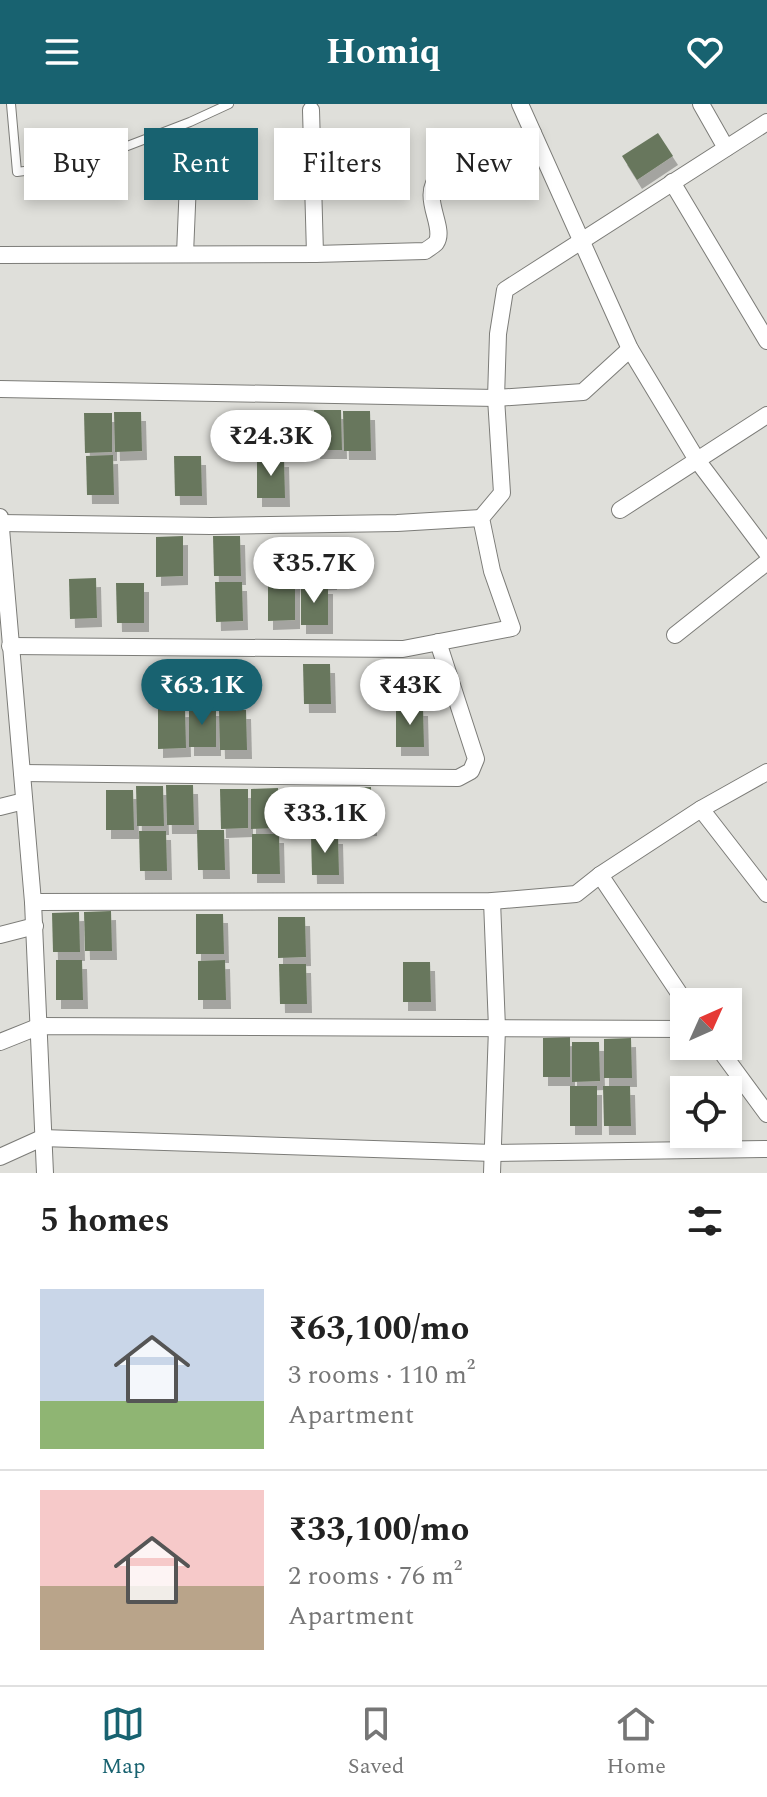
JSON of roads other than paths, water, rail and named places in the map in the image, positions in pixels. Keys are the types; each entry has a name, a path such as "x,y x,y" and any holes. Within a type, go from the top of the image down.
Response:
{"street":[{"path":"520,104 531,128"},
{"path":"701,104 726,148"},
{"path":"311,110 315,254"},
{"path":"0,523 211,526 397,523 481,518 502,493 496,398 498,334 505,290 767,122"},
{"path":"539,146 630,349 697,460 767,553"},
{"path":"672,182 767,341"},
{"path":"185,254 187,200"},
{"path":"0,255 425,251 435,244 438,236 432,200"},
{"path":"0,389 496,398 583,392 630,349"},
{"path":"620,510 767,415"},
{"path":"0,517 10,646 6,669 22,773 35,926 45,1173"},
{"path":"10,646 403,649 512,628 492,571 481,518"},
{"path":"675,635 767,562"},
{"path":"22,773 458,778 471,771 476,759 438,642"},
{"path":"33,902 492,901 576,894 701,809 767,772"},
{"path":"0,807 24,801"},
{"path":"701,809 767,894"},
{"path":"600,875 676,988"},
{"path":"492,901 497,1028 492,1173"},
{"path":"0,935 35,926"},
{"path":"0,1042 40,1026 670,1029"},
{"path":"727,1060 767,1114"},
{"path":"0,1157 42,1138 493,1153 767,1149"}],"lane":[{"path":"11,104 17,172 83,163 229,104"}]}
